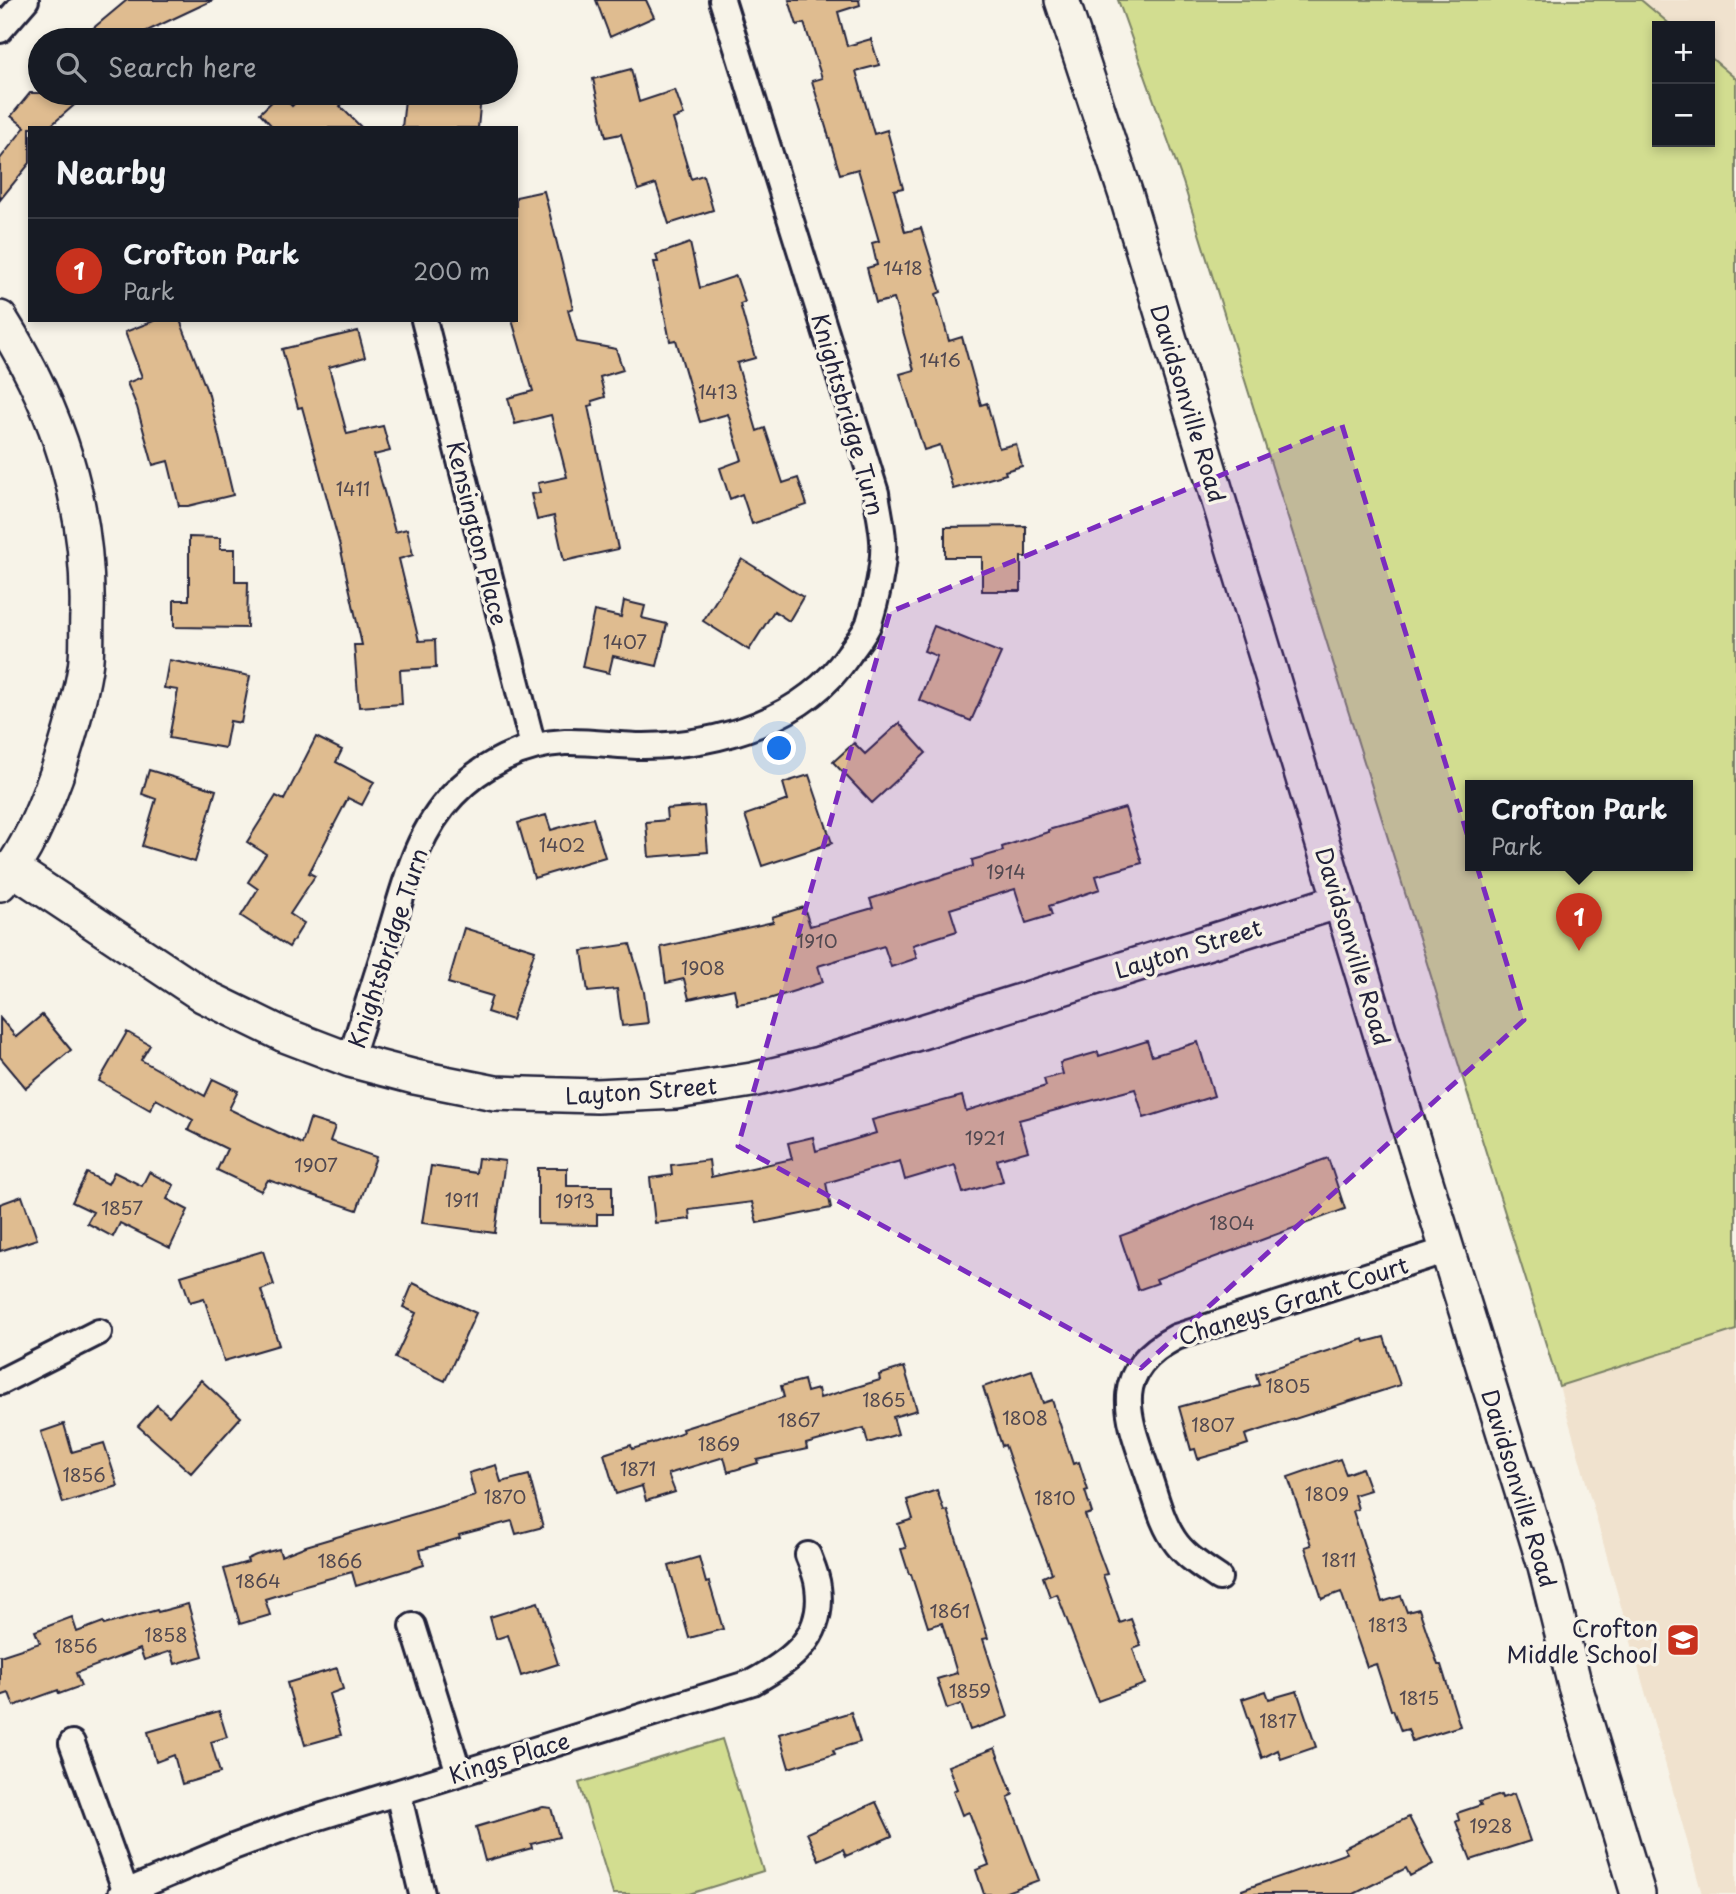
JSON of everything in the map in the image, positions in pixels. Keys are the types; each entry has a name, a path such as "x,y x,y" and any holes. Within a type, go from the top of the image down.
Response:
{"street":[{"path":"0,30 26,0"},
{"name":"Knightsbridge Turn","path":"350,1060 415,854 432,820 453,795 505,757 533,746 565,742 646,746 714,738 759,725 804,701 839,669 868,625 879,580 884,542 876,493 722,0"},
{"name":"Davidsonville Road","path":"1062,0 1127,198 1545,1566 1575,1686 1634,1893"},
{"path":"0,318 29,365 58,429 78,498 88,577 85,666 69,740 44,809 7,876"},
{"name":"Kensington Place","path":"425,322 533,746"},
{"name":"Layton Street","path":"7,876 204,996 282,1034 350,1060 415,1077 495,1093 597,1097 676,1092 751,1080 819,1064 1340,901"},
{"name":"Chaneys Grant Court","path":"1219,1578 1193,1560 1177,1544 1163,1520 1129,1413 1128,1394 1140,1362 1154,1348 1176,1337 1447,1250"},
{"path":"0,1382 99,1332"},
{"name":"Kings Place","path":"123,1893 256,1839 753,1682 783,1665 801,1649 813,1631 818,1608 818,1587 808,1555"},
{"path":"413,1626 459,1773"},
{"path":"72,1743 123,1893"},
{"path":"398,1793 422,1894"}],"highlighted area":[{"path":"1342,425 1524,1020 1141,1368 738,1146 890,612"}],"shaded area":[{"path":"1641,0 1736,0 1736,79 1715,61 1715,21 1666,21"},
{"name":"Crofton Middle School","path":"1736,1330 1736,1894 1702,1894 1559,1386"}],"green space":[{"path":"1118,0 1641,0 1666,21 1652,21 1652,147 1715,147 1715,61 1736,79 1736,1330 1559,1386 1183,182"},
{"path":"722,1739 763,1871 689,1894 613,1894 579,1783"}],"building":[{"path":"127,0 213,0 154,28 93,28"},
{"path":"596,0 646,0 654,17 610,37"},
{"path":"789,0 859,0 860,5 838,12 847,46 871,39 879,65 856,71 874,134 887,130 903,188 894,190 905,232 921,228 941,292 936,294 949,341 962,337 981,405 987,403 999,448 1016,444 1022,466 1005,471 1006,474 953,489 940,445 924,450 900,374 914,370 894,299 876,303 867,268 877,265 872,243 879,241 858,169 840,174 812,81 822,78 804,23 797,25"},
{"path":"631,69 639,102 675,90 684,115 673,119 691,179 703,175 713,210 669,224 656,184 638,190 621,134 606,137 593,79"},
{"path":"28,95 28,105 74,105 50,126 28,126 28,165 0,200 0,159 25,127 11,116"},
{"path":"268,105 341,105 360,126 270,126 260,113"},
{"path":"404,105 480,105 478,126 402,126"},
{"path":"544,191 573,308 568,310 577,342 616,349 623,370 600,377 605,397 592,401 593,405 588,406 618,549 564,561 554,516 537,520 531,494 540,493 538,483 567,477 551,415 515,424 508,398 533,391 513,322 518,322 518,197"},
{"path":"690,243 700,288 736,276 745,302 740,304 755,358 737,363 757,431 765,428 783,483 798,478 807,505 752,524 742,494 730,499 720,468 742,460 728,414 700,422 676,340 670,341 654,262 658,262 656,255"},
{"path":"151,322 181,322 208,391 233,495 179,506 168,461 153,465 137,407 127,383 142,377 125,332"},
{"path":"358,331 365,357 329,367 347,434 383,426 390,451 374,455 395,532 407,529 413,555 399,559 419,641 435,640 436,668 400,670 402,704 359,707 354,645 362,645 340,546 302,407 298,408 282,349"},
{"path":"1026,526 1026,557 1021,557 1021,591 982,591 982,557 945,557 945,527"},
{"path":"189,537 220,538 220,549 235,549 235,582 248,582 247,628 174,627 174,600 189,600"},
{"path":"742,559 803,597 789,621 774,611 749,650 703,621"},
{"path":"624,601 645,606 642,618 667,624 657,666 613,656 609,673 582,667 594,611 621,617"},
{"path":"934,626 1001,653 971,721 919,700 937,656 924,651"},
{"path":"169,660 250,676 241,723 230,721 225,748 169,738 178,690 164,688"},
{"path":"899,723 926,753 872,803 833,762 854,743 865,754"},
{"path":"316,737 342,750 336,762 374,782 362,805 348,798 309,873 315,876 290,914 304,923 289,947 241,916 258,889 248,882 266,854 247,842 276,796 284,800"},
{"path":"149,770 216,790 195,862 142,846 156,799 142,794"},
{"path":"809,775 832,843 762,866 745,815 788,800 783,783"},
{"path":"704,806 708,852 649,857 646,822 667,820 666,809"},
{"path":"1125,808 1142,863 1096,876 1100,889 1049,906 1052,915 1026,923 1015,889 950,909 957,931 913,945 917,958 891,967 884,946 818,966 823,982 769,999 737,1004 734,989 689,999 684,979 666,983 661,947 773,922 772,917 804,907 810,926 873,908 870,899 973,866 972,860 1003,851 1002,847 1048,830"},
{"path":"546,815 551,830 593,818 605,857 534,878 518,823"},
{"path":"464,928 535,950 512,1020 487,1012 492,996 448,983"},
{"path":"630,944 644,992 648,1023 622,1026 617,989 588,992 582,951"},
{"path":"42,1015 71,1050 26,1088 0,1057 0,1018 16,1037"},
{"path":"127,1032 150,1045 141,1060 205,1096 213,1079 238,1091 229,1109 302,1144 310,1119 335,1127 330,1141 376,1157 357,1210 268,1180 261,1191 217,1170 227,1149 188,1130 193,1120 156,1099 150,1110 99,1081"},
{"path":"1147,1041 1152,1056 1198,1042 1214,1096 1144,1118 1135,1089 1019,1120 1028,1151 997,1160 1003,1181 963,1193 955,1165 905,1180 900,1161 826,1183 831,1208 757,1223 752,1202 689,1210 690,1219 655,1223 650,1178 672,1175 671,1165 709,1160 711,1177 792,1159 788,1143 813,1137 816,1151 876,1133 872,1120 962,1096 966,1111 1046,1086 1044,1079 1063,1074 1060,1063 1098,1052 1099,1056"},
{"path":"478,1158 505,1161 495,1233 422,1223 431,1166 476,1173"},
{"path":"1328,1158 1345,1209 1156,1279 1158,1283 1138,1290 1120,1236"},
{"path":"538,1168 567,1168 567,1186 612,1186 612,1214 597,1214 597,1225 538,1224"},
{"path":"114,1172 142,1186 149,1172 174,1185 167,1199 188,1210 170,1248 120,1223 113,1237 87,1223 93,1212 72,1202 87,1173 108,1184"},
{"path":"22,1196 37,1239 0,1251 0,1204"},
{"path":"263,1251 274,1285 261,1290 279,1345 224,1361 204,1298 190,1302 181,1276"},
{"path":"413,1283 476,1313 445,1381 395,1358 416,1313 403,1307"},
{"path":"1384,1337 1400,1385 1245,1435 1248,1444 1233,1449 1198,1459 1195,1449 1191,1450 1179,1407 1259,1385 1256,1374 1364,1339 1365,1342"},
{"path":"904,1367 917,1410 893,1417 898,1434 868,1443 864,1428 806,1444 807,1449 757,1460 758,1463 728,1472 724,1457 668,1474 675,1492 646,1501 642,1486 616,1494 604,1454 631,1445 632,1449 656,1442 683,1432 682,1429 784,1397 781,1386 804,1380 807,1392 818,1389 820,1398 880,1380 879,1375"},
{"path":"1032,1370 1043,1403 1052,1400 1073,1464 1079,1462 1092,1513 1085,1515 1107,1574 1103,1575 1120,1623 1131,1619 1141,1646 1133,1649 1145,1684 1098,1701 1057,1594 1050,1597 1043,1577 1052,1573 1005,1445 1002,1446 983,1387"},
{"path":"201,1380 241,1417 191,1473 138,1426 157,1405 169,1416"},
{"path":"64,1424 72,1452 104,1443 118,1486 63,1503 41,1432"},
{"path":"1340,1459 1346,1474 1362,1468 1370,1490 1354,1495 1358,1509 1353,1511 1382,1602 1401,1596 1407,1612 1419,1609 1438,1665 1441,1665 1460,1726 1412,1741 1408,1729 1401,1731 1376,1664 1367,1667 1341,1592 1322,1599 1305,1547 1311,1545 1288,1477"},
{"path":"496,1465 501,1482 529,1475 543,1527 516,1534 512,1521 459,1535 460,1538 420,1550 424,1565 356,1586 352,1572 291,1589 265,1599 270,1615 240,1624 224,1569 248,1562 247,1559 256,1555 279,1549 281,1556 306,1546 475,1496 469,1473"},
{"path":"937,1490 944,1511 947,1510 988,1638 983,1639 1008,1717 970,1730 961,1704 947,1709 937,1679 957,1673 942,1623 928,1627 901,1549 906,1548 898,1524 913,1519 907,1500"},
{"path":"699,1557 723,1629 689,1638 669,1566"},
{"path":"538,1602 558,1664 521,1676 508,1635 496,1639 490,1617"},
{"path":"188,1604 203,1656 175,1664 171,1651 144,1660 140,1649 76,1673 81,1686 59,1694 58,1690 14,1706 9,1693 0,1696 0,1656 40,1643 35,1631 72,1617 77,1632 103,1622 104,1625"},
{"path":"337,1668 343,1689 329,1694 341,1735 305,1745 287,1683"},
{"path":"1266,1691 1269,1699 1297,1691 1316,1747 1281,1759 1278,1750 1262,1758 1242,1699"},
{"path":"219,1711 227,1737 211,1742 220,1773 182,1784 174,1755 156,1762 148,1732"},
{"path":"851,1712 860,1742 833,1750 835,1754 789,1768 779,1734"},
{"path":"995,1748 1013,1795 1008,1797 1039,1880 1001,1894 984,1894 976,1870 989,1865 969,1812 962,1815 953,1791 957,1789 948,1766"},
{"path":"1514,1794 1530,1841 1471,1860 1456,1822 1459,1820 1457,1813 1481,1805 1479,1802"},
{"path":"876,1802 892,1836 846,1856 843,1849 819,1860 807,1833"},
{"path":"543,1807 551,1808 559,1837 531,1844 532,1848 485,1861 476,1827"},
{"path":"1409,1817 1433,1864 1410,1876 1406,1868 1354,1894 1243,1894 1242,1890 1347,1853 1344,1848"}],"place":[{"name":"Crofton Park","path":"1579,951"},
{"name":"Crofton Middle School","path":"1683,1640"}]}
